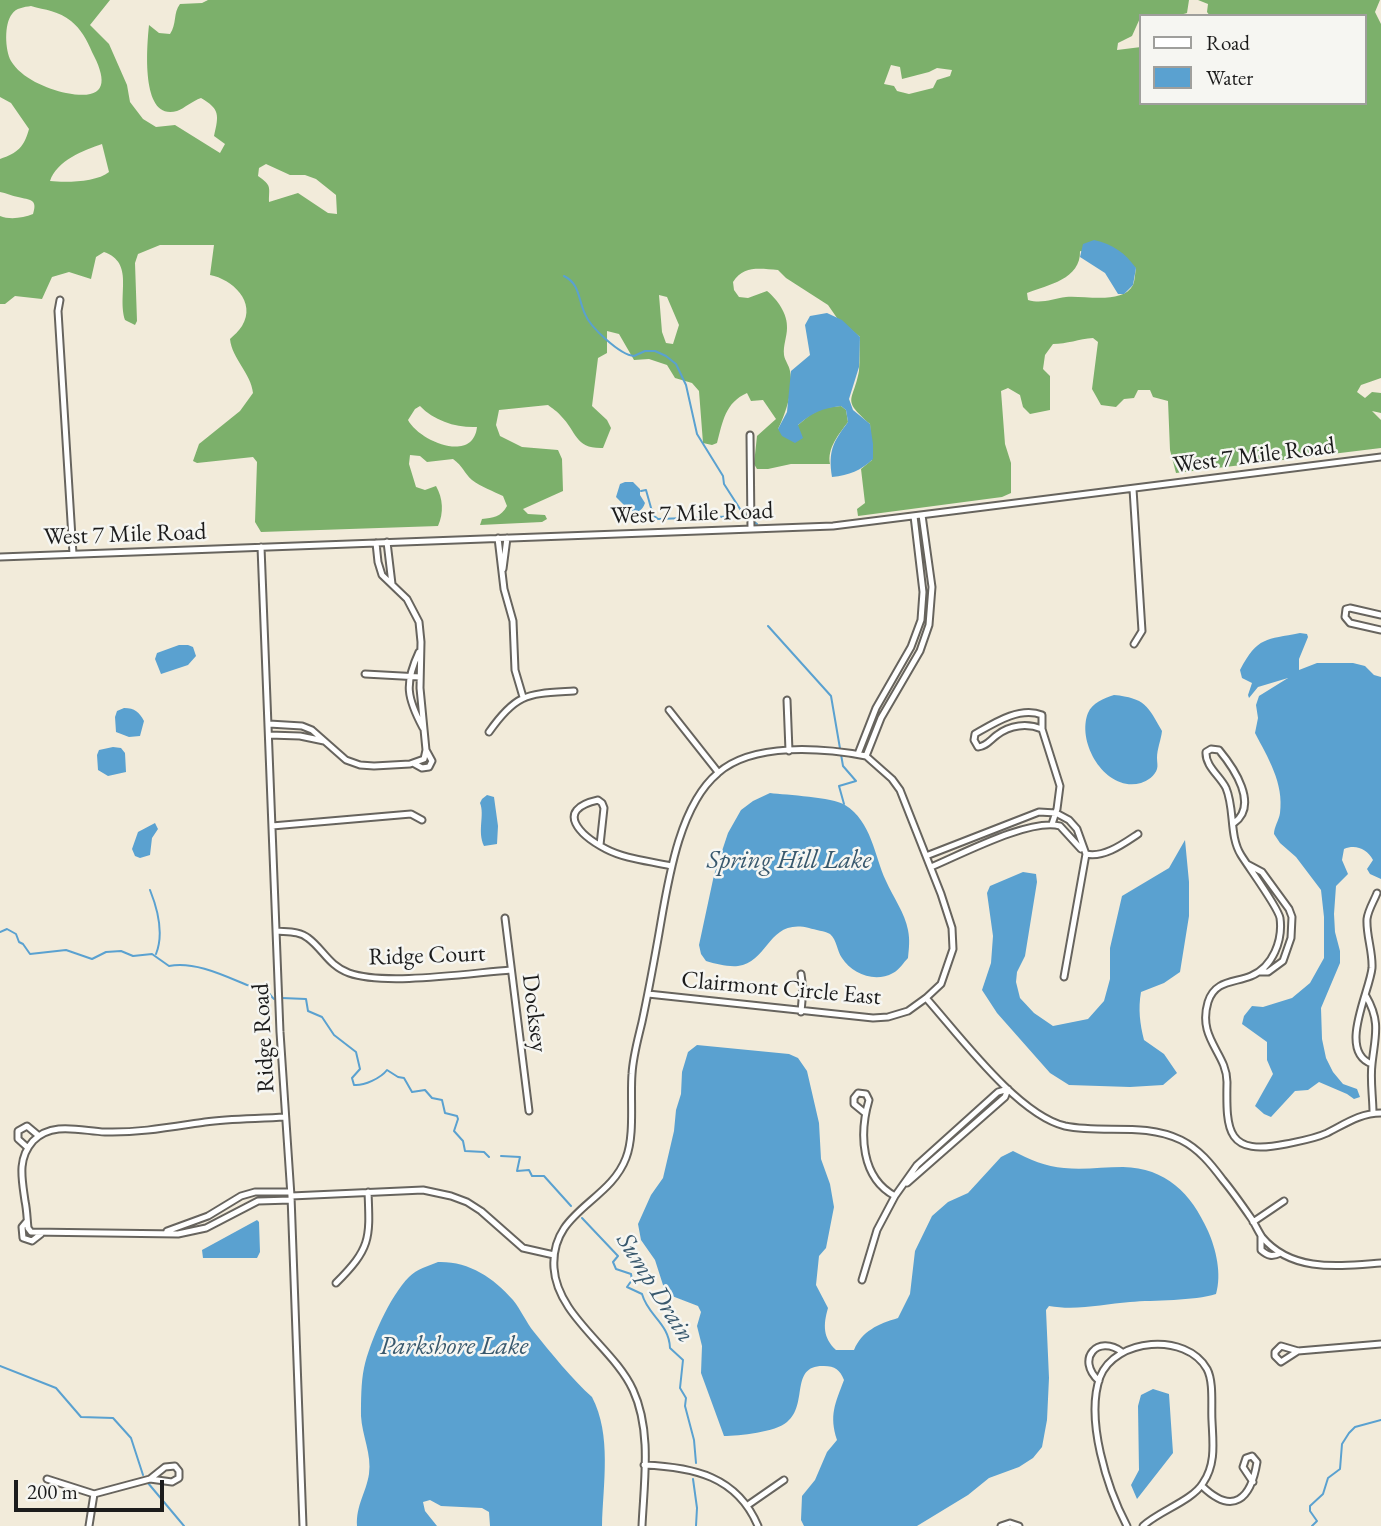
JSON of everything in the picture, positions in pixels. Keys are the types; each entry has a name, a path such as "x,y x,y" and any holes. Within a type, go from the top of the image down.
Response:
{"street":[{"path":"60,300 58,311 73,554"},
{"path":"750,435 751,529"},
{"name":"West 7 Mile Road","path":"0,557 833,526 1381,457"},
{"path":"1133,489 1142,631 1134,644"},
{"path":"642,1526 644,1424 634,1391 620,1368 565,1302 554,1276 554,1255 558,1239 573,1215 614,1181 627,1157 632,1070 671,866 692,809 718,772 750,756 789,751 866,755 881,718 920,651 932,612 931,577 922,515"},
{"path":"858,754 876,708 918,632 923,608 922,579 914,516"},
{"path":"498,538 504,589 513,621 515,670 523,697"},
{"path":"502,572 507,538"},
{"path":"387,542 392,584"},
{"path":"269,724 302,726 318,733 346,760 360,765 413,763 424,759 426,750 419,622 415,612 382,575 376,543"},
{"name":"Ridge Road","path":"261,547 303,1526"},
{"path":"922,579 931,577"},
{"path":"1381,615 1350,608 1346,609 1345,617 1350,622 1381,630"},
{"path":"918,632 926,635"},
{"path":"421,648 410,677 410,700 424,731"},
{"path":"365,674 420,677"},
{"path":"887,690 895,694"},
{"path":"489,732 506,710 523,697 574,691"},
{"path":"787,700 789,751"},
{"path":"669,710 718,772"},
{"path":"1042,729 1026,725 1011,728 995,736 985,746 978,747 974,740 975,734 993,723 1025,713 1042,715 1042,729 1059,780 1060,793 1052,824"},
{"path":"269,735 300,736 324,741"},
{"path":"1234,823 1241,818 1246,804 1235,772 1219,750 1211,749 1206,752 1206,761 1225,788 1237,846 1278,911 1279,940 1272,958 1258,972"},
{"path":"413,763 422,768 429,767 432,761 426,750"},
{"name":"Clairmont Circle East","path":"648,994 848,1017 888,1017 908,1011 941,984 953,949 952,928 900,790 866,755"},
{"path":"600,845 604,808 598,800 576,811 573,819 581,831 600,845 622,855 671,866"},
{"path":"926,856 1039,812 1056,813 1069,820 1077,829 1086,854 1064,977"},
{"path":"272,826 411,814 422,820"},
{"path":"1005,824 1010,834"},
{"path":"931,867 1010,834 1039,825 1052,824 1066,831 1086,854 1093,856 1104,853 1138,834"},
{"path":"976,836 980,847"},
{"path":"1247,864 1262,872 1280,896 1289,909 1292,928 1289,949 1283,961 1268,972 1258,972 1220,985 1212,994 1207,1011 1209,1038 1225,1070 1227,1121 1235,1137 1249,1146 1266,1148 1322,1135 1355,1118 1381,1113"},
{"path":"1372,1064 1361,1054 1356,1030 1372,963 1367,919 1377,894"},
{"name":"Docksey","path":"505,918 529,1111"},
{"path":"1280,929 1292,928"},
{"name":"Ridge Court","path":"277,931 308,937 331,963 359,976 395,978 511,970"},
{"path":"801,974 801,1012"},
{"path":"1366,996 1375,1009 1378,1027 1372,1064 1373,1113"},
{"path":"926,998 1031,1111 1065,1126 1143,1129 1181,1140 1210,1163 1262,1236 1281,1253 1317,1266 1381,1263"},
{"path":"1372,1086 1381,1089"},
{"path":"862,1280 877,1230 895,1196 917,1164 998,1091 1008,1089"},
{"path":"864,1113 865,1158 873,1177 886,1192 895,1196"},
{"path":"285,1117 214,1121 156,1130 107,1132 63,1128 39,1136 27,1148 21,1168 27,1221 31,1232 178,1234 195,1231 221,1220 258,1200 423,1190 451,1196 481,1211 523,1248 554,1255"},
{"path":"27,1148 18,1139 18,1131 27,1126 39,1136"},
{"path":"164,1232 255,1192 290,1196"},
{"path":"336,1283 358,1260 368,1239 368,1192"},
{"path":"1253,1222 1284,1201"},
{"path":"216,1211 221,1220"},
{"path":"27,1221 22,1227 23,1238 32,1241 41,1234"},
{"path":"1262,1236 1261,1250 1267,1256 1281,1253"},
{"path":"1298,1352 1381,1344"},
{"path":"1099,1381 1089,1370 1089,1355 1102,1346 1110,1346 1122,1352"},
{"path":"1127,1526 1117,1507 1102,1464 1096,1410 1099,1381 1108,1364 1122,1352 1132,1348 1177,1346 1194,1354 1208,1370 1213,1449 1210,1469 1202,1486 1143,1526"},
{"path":"644,1465 684,1468 707,1474 748,1505 758,1526"},
{"path":"47,1479 94,1494 150,1479 168,1466 175,1466 179,1471 179,1478 172,1482 150,1479"},
{"path":"748,1505 784,1480"},
{"path":"1202,1486 1214,1498 1229,1501 1248,1494 1253,1482"},
{"path":"89,1526 94,1494"},
{"path":"1001,1526 1010,1523 1019,1526"}],"green space":[{"path":"0,0 110,0 90,25 109,44 127,85 130,102 143,119 156,127 175,125 220,153 225,144 214,136 217,118 212,106 201,98 177,111 165,111 157,105 151,94 147,64 149,25 159,33 170,34 180,4 202,3 208,0 1189,0 1187,13 1140,14 1132,36 1118,43 1117,50 1140,47 1140,105 1367,105 1367,14 1208,14 1208,4 1198,0 1380,0 1375,12 1381,24 1381,378 1361,385 1357,392 1365,398 1372,392 1381,393 1381,413 1372,411 1381,420 1381,448 1176,473 1170,450 1168,401 1153,397 1150,390 1138,390 1134,398 1124,399 1116,407 1101,405 1092,389 1098,342 1093,338 1053,344 1045,355 1043,369 1050,376 1050,410 1030,414 1023,407 1020,395 1008,388 1001,391 1005,444 1011,463 1011,493 1002,497 858,516 857,509 865,503 861,469 872,460 870,424 855,409 851,400 859,371 860,337 837,318 828,305 778,270 753,269 737,277 733,282 734,290 739,297 748,298 767,291 781,307 787,323 784,355 790,371 791,385 778,429 798,425 823,408 841,406 846,410 848,422 832,447 830,464 791,464 757,469 754,464 757,436 776,419 763,400 751,401 747,393 729,407 717,443 703,443 699,391 692,383 675,378 667,365 649,359 634,360 619,334 607,331 607,353 598,358 592,406 607,420 611,428 603,448 582,443 560,415 548,405 499,410 496,425 500,436 522,447 558,450 562,459 563,491 523,509 528,514 545,515 547,519 542,522 480,525 482,519 496,516 505,510 507,506 503,496 472,480 453,459 427,462 420,456 410,455 409,464 416,487 425,490 436,486 438,491 442,511 438,526 261,532 255,522 257,462 253,457 197,463 193,461 199,444 240,411 253,393 230,339 246,317 244,300 226,281 210,275 214,245 160,245 138,254 135,263 135,325 125,320 122,271 113,257 104,252 96,257 91,279 69,272 52,277 42,299 15,296 5,304 0,304 0,216 12,218 33,214 34,205 29,200 0,192 0,159 19,148 29,129 11,103 0,97","holes":["31,6 62,15 81,31 100,72 102,80 96,91 80,95 59,91 35,82 15,67 11,61 6,37 9,18 20,8","891,65 900,67 902,79 937,68 952,70 950,76 937,80 933,88 909,94 884,84","102,144 109,172 89,180 50,181 64,162","266,164 290,175 305,175 316,179 336,195 337,214 328,213 298,193 269,202 269,187 258,176 259,168","1080,251 1136,268 1133,285 1128,291 1112,297 1028,300 1027,293 1062,279 1079,261","659,295 667,297 679,325 673,344 666,343 662,332","420,406 432,416 446,422 477,427 473,438 456,447 434,441 414,428 408,420"]}],"water":[{"path":"1094,240 1118,250 1136,268 1133,285 1124,294 1118,294 1105,273 1080,257 1083,244"},
{"path":"827,313 842,320 860,337 859,367 849,399 853,410 870,424 873,444 873,459 854,472 832,477 831,453 835,441 848,422 846,410 841,406 834,407 808,417 798,425 803,438 795,443 782,436 778,429 787,412 791,371 810,355 805,325 810,316"},
{"path":"633,482 640,489 645,503 643,508 636,512 631,512 616,497 620,484"},
{"path":"1300,633 1307,634 1308,637 1299,659 1299,670 1317,663 1353,663 1365,666 1374,675 1381,677 1381,879 1370,874 1367,869 1373,860 1368,853 1357,847 1344,849 1342,860 1348,874 1336,886 1334,914 1340,963 1321,1008 1322,1039 1326,1058 1333,1072 1343,1084 1357,1089 1360,1097 1354,1099 1319,1082 1308,1090 1295,1091 1271,1117 1255,1106 1273,1074 1267,1060 1267,1042 1242,1024 1244,1016 1252,1006 1263,1007 1292,998 1310,983 1324,958 1324,917 1321,890 1274,834 1280,813 1280,791 1274,771 1255,733 1259,696 1288,678 1258,687 1249,698 1252,683 1242,678 1240,670 1252,651 1264,641"},
{"path":"179,645 193,647 196,656 188,665 161,674 155,659 157,653"},
{"path":"1114,695 1139,701 1153,715 1162,731 1156,772 1141,783 1128,784 1106,773 1090,751 1086,738 1085,725 1090,709 1102,699"},
{"path":"124,708 136,711 144,721 140,736 129,737 116,732 117,711"},
{"path":"121,748 125,753 126,772 108,776 98,770 97,755 99,750"},
{"name":"Spring Hill Lake","path":"770,793 839,802 861,820 908,930 908,958 895,972 872,977 858,972 846,964 830,934 809,928 785,929 756,957 738,966 706,961 701,954 699,945 714,875 728,833 741,810"},
{"path":"487,795 494,797 498,826 497,844 484,846 480,803"},
{"path":"155,823 158,829 152,838 150,855 140,858 135,856 132,849 138,832"},
{"path":"1185,840 1189,916 1180,972 1164,983 1141,992 1140,1004 1144,1040 1164,1054 1177,1073 1163,1085 1069,1085 1050,1073 997,1013 982,990 991,963 993,936 987,893 990,886 1023,872 1036,874 1025,956 1017,972 1016,982 1020,998 1034,1013 1053,1026 1088,1019 1104,1001 1110,979 1110,948 1122,896 1169,868"},
{"path":"697,1045 789,1054 798,1058 807,1071 819,1123 821,1159 830,1184 834,1207 826,1248 819,1256 816,1285 828,1308 825,1320 826,1336 836,1350 854,1350 861,1338 872,1329 898,1318 910,1294 915,1251 932,1216 948,1202 968,1193 1001,1157 1013,1151 1057,1167 1138,1168 1152,1172 1175,1185 1194,1205 1211,1238 1218,1270 1216,1294 1080,1307 1049,1306 1046,1310 1049,1378 1047,1420 1042,1447 1033,1458 1019,1467 989,1478 968,1495 917,1526 804,1526 801,1520 802,1496 815,1480 827,1452 837,1440 833,1416 844,1380 837,1369 813,1367 803,1379 797,1406 787,1422 766,1431 724,1436 701,1373 702,1346 697,1326 701,1312 698,1306 672,1296 663,1285 655,1260 641,1240 638,1224 651,1195 663,1178 681,1094 682,1072 688,1052"},
{"path":"257,1220 260,1252 257,1258 203,1258 202,1250"},
{"name":"Parkshore Lake","path":"438,1262 460,1264 497,1284 513,1300 554,1357 592,1397 602,1427 604,1443 602,1526 490,1526 489,1512 482,1508 441,1506 430,1500 423,1502 425,1511 437,1526 357,1526 370,1467 361,1416 362,1379 367,1357 376,1332 402,1285 416,1272"},
{"path":"1153,1389 1169,1394 1173,1453 1137,1499 1131,1485 1139,1470 1138,1406 1141,1395"}],"waterway":[{"path":"564,276 576,288 588,319 614,346 634,356 645,351 655,351 676,364 686,385 697,434 742,512 757,524"},
{"path":"641,491 646,490 653,515 658,519 744,516"},
{"path":"768,626 831,696 843,766 856,781 839,786 844,804"},
{"path":"150,890 159,922 160,938 156,954"},
{"name":"Sump Drain","path":"0,932 7,929 16,934 19,942 30,954 66,950 92,959 106,952 121,951 133,956 152,954 169,966 198,967 247,985 261,987 274,999"},
{"name":"Sump Drain","path":"282,998 306,999 308,1011 322,1017 334,1035 356,1052 360,1069 352,1078 354,1085 372,1081 387,1070 404,1078 412,1092 425,1090 432,1098 442,1100 445,1113 457,1116 454,1131 463,1141 465,1151 484,1152 489,1157"},
{"name":"Sump Drain","path":"501,1156 520,1157 517,1171 529,1170 532,1176 544,1176 571,1206"},
{"name":"Sump Drain","path":"582,1218 618,1256 613,1262 616,1269 631,1274 632,1280 627,1287 642,1294 666,1332 670,1348 683,1360 680,1388 686,1398 685,1406 694,1440 696,1463"},
{"path":"0,1366 56,1388 81,1417 113,1418 131,1438 143,1475"},
{"path":"1312,1526 1317,1521 1310,1511 1310,1506 1323,1494 1328,1478 1340,1469 1342,1444 1349,1433 1355,1427 1381,1420"},
{"name":"Sump Drain","path":"693,1479 697,1508 696,1526"},
{"path":"148,1483 184,1526"}]}
